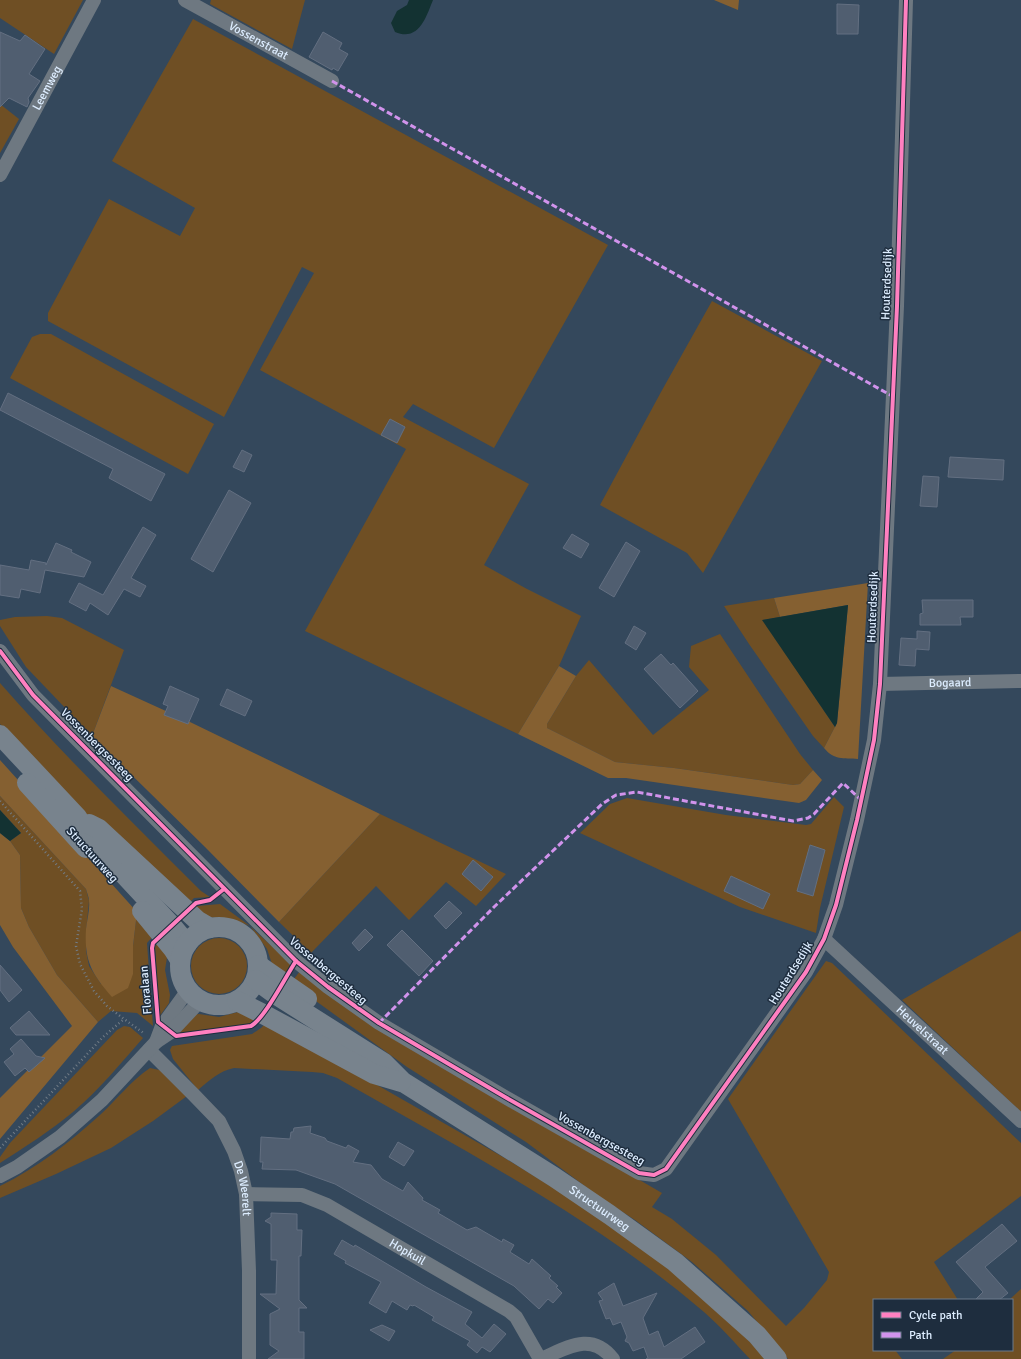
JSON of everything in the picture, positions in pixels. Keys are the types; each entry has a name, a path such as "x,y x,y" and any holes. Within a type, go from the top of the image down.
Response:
{"main road":[{"name":"Structuurweg","path":"0,734 77,817 90,838 171,925 183,952"},
{"name":"Structuurweg","path":"0,753 140,907 173,949 183,952"},
{"name":"Structuurweg","path":"77,817 99,829 198,921 210,928"},
{"path":"217,927 231,929 243,935 255,951 257,972 248,992 237,1001 228,1004 209,1004 194,995 181,975 183,952 200,932 210,928 217,927"},
{"name":"Structuurweg","path":"257,972 333,1019 389,1057 403,1082"},
{"name":"Structuurweg","path":"237,1001 374,1074 403,1082 554,1177 675,1262 757,1334 777,1359"}],"street":[{"name":"Leemweg","path":"0,175 94,0"},
{"name":"Vossenstraat","path":"185,0 332,82"},
{"name":"Houterdsedijk","path":"672,1162 806,972 824,939 836,905 857,820 874,740 880,684 896,306 906,0"},
{"name":"Vossenbergsesteeg","path":"0,651 32,695 296,960 328,987 379,1023 639,1173 648,1175 658,1173 666,1169 672,1162"},
{"name":"Bogaard","path":"880,684 1021,680"},
{"name":"Heuvelstraat","path":"824,939 1021,1121"},
{"name":"Floralaan","path":"0,1176 18,1167 60,1136 102,1100 153,1046 162,1026 194,995"},
{"name":"De Weerelt","path":"153,1046 194,1095 219,1121 234,1151 241,1171 246,1194 249,1271 249,1359"},
{"name":"Hopkuil","path":"246,1194 302,1196 327,1205 508,1311 516,1317 541,1359"},
{"path":"541,1359 571,1346 580,1344 594,1344 602,1348 613,1359"}],"path":[{"path":"0,801 80,890 82,909 76,946 80,964 94,991 107,1006 124,1019"}],"shaded area":[{"path":"0,0 83,0 54,54 0,18"},
{"path":"211,0 305,0 292,49 210,4"},
{"path":"409,0 433,0 424,20 416,31 410,34 395,32 391,23 397,11 407,5"},
{"path":"714,0 739,0 738,10"},
{"path":"193,19 608,245 494,448 413,404 403,417 529,484 484,565 527,589 581,616 559,666 518,734 305,631 406,449 260,370 314,273 302,267 224,417 48,321 48,313 109,199 180,236 195,208 112,161"},
{"path":"0,104 19,119 0,153"},
{"path":"712,301 822,361 703,573 687,553 600,505"},
{"path":"40,334 51,334 214,424 188,474 10,378 32,337"},
{"path":"868,583 858,759 839,758 831,755 824,748 837,723 848,605 780,617 774,598"},
{"path":"774,598 780,617 763,620 835,727 824,748 813,736 724,606"},
{"path":"848,605 837,723 835,727 762,620"},
{"path":"47,616 62,618 124,650 92,736 26,667 0,626 0,620 15,617"},
{"path":"720,634 800,754 813,770 800,784 793,785 674,768 615,762 547,728 547,724 576,676 589,660 653,735 709,690 689,667 691,646"},
{"path":"559,666 576,676 547,724 547,728 615,762 674,768 793,785 800,784 813,770 822,780 806,800 799,803 626,778 608,778 518,734"},
{"path":"0,683 48,736 99,788 201,891 210,897 194,898 188,904 86,814 0,724"},
{"path":"111,686 190,722 380,814 279,922 92,736"},
{"path":"0,760 137,912 133,946 133,974 128,988 112,997 94,974 88,959 86,950 86,929 89,911 89,898 86,889 0,796"},
{"path":"0,796 86,889 89,901 86,951 89,966 101,984 133,974 133,946 137,912 156,933 147,943 153,1026 137,1013 111,1011 98,1022 57,975 29,927 21,908 20,855 10,841 21,833 0,810"},
{"path":"834,797 844,807 820,908 816,933 740,907 580,833 610,804 627,798 726,815 806,825 811,824"},
{"path":"0,810 21,833 10,841 0,833"},
{"path":"380,814 506,874 476,906 446,882 409,920 376,886 311,953 279,922"},
{"path":"0,833 10,841 20,855 21,908 29,927 57,975 98,1022 0,1139 0,1098 72,1026 13,947 0,925"},
{"path":"220,904 250,926 232,919 205,917 193,910 197,906"},
{"path":"250,926 292,965 283,977 272,964 267,949"},
{"path":"1021,931 1021,1112 902,1000"},
{"path":"213,938 225,938 235,942 243,950 247,960 247,972 243,982 235,990 225,994 213,994 203,990 195,982 191,972 191,960 195,950 203,942"},
{"path":"160,941 168,951 165,970 170,995 169,1003 159,1017 155,946"},
{"path":"826,961 832,963 1021,1143 1021,1196 934,1262 957,1299 873,1299 873,1351 896,1351 902,1359 788,1359 748,1311 692,1262 635,1220 598,1196 526,1142 407,1067 291,983 300,971 396,1039 662,1193 652,1207 672,1219 716,1255 786,1326 804,1308 827,1280 829,1272 728,1099"},
{"path":"238,1012 255,1020 249,1024 175,1034 192,1015 199,1014 219,1017"},
{"path":"267,1022 503,1157 588,1209 653,1255 713,1304 767,1359 750,1359 710,1317 618,1245 526,1186 337,1078 323,1073 234,1068 219,1074 198,1090 173,1059 170,1050 172,1046 252,1034"},
{"path":"124,1026 130,1027 143,1038 110,1076 83,1104 37,1139 0,1163 0,1157 10,1143 117,1030"},
{"path":"150,1068 164,1071 187,1096 153,1121 111,1148 0,1198 0,1186 40,1163 65,1145 100,1115 130,1084"},
{"path":"1021,1289 1021,1359 943,1359 955,1351 1013,1351 1013,1299 1010,1299"}],"building":[{"path":"837,4 859,5 858,34 837,34"},
{"path":"0,32 20,41 25,35 45,49 29,74 40,81 28,98 29,102 27,107 9,98 0,107"},
{"path":"323,32 342,43 339,49 348,54 338,71 333,68 332,70 309,57"},
{"path":"8,393 165,474 151,501 109,478 113,469 0,410"},
{"path":"390,419 405,427 397,443 381,435"},
{"path":"242,450 252,455 244,472 233,467"},
{"path":"950,457 1004,460 1003,480 948,477"},
{"path":"923,476 939,477 937,507 920,506"},
{"path":"229,490 251,503 213,572 191,559"},
{"path":"143,527 156,535 131,578 146,586 140,597 124,589 108,615 90,603 86,611 69,602 79,583 103,595"},
{"path":"572,534 589,544 581,558 563,548"},
{"path":"626,542 640,551 614,597 599,588"},
{"path":"56,543 72,550 71,552 91,562 84,577 45,570 40,593 21,589 19,598 0,595 0,565 29,570 31,560 46,563 46,565"},
{"path":"922,600 973,600 973,617 960,617 961,625 920,625 920,614 923,613"},
{"path":"634,626 646,633 636,650 625,643"},
{"path":"917,631 930,632 929,650 916,649 915,666 899,665 901,638 917,639"},
{"path":"661,654 671,665 673,663 698,691 680,708 644,669"},
{"path":"170,686 199,699 188,724 164,715 168,706 163,704"},
{"path":"227,689 252,701 245,716 220,705"},
{"path":"810,845 825,850 813,896 797,891"},
{"path":"473,860 493,877 481,891 462,874"},
{"path":"731,876 770,894 763,909 724,891"},
{"path":"449,901 462,913 446,929 434,916"},
{"path":"365,929 373,937 359,951 352,943"},
{"path":"402,930 433,961 419,976 387,945"},
{"path":"0,965 22,990 9,1002 0,990"},
{"path":"29,1011 50,1035 16,1035 10,1028"},
{"path":"21,1039 36,1056 45,1058 29,1072 25,1068 15,1076 4,1062 14,1054 10,1049"},
{"path":"311,1126 310,1133 346,1148 348,1145 359,1151 353,1162 371,1165 382,1179 403,1191 408,1182 423,1198 422,1200 440,1210 438,1213 467,1230 476,1227 502,1242 503,1239 514,1245 510,1252 529,1264 532,1259 551,1276 549,1278 558,1286 556,1287 562,1293 553,1303 548,1299 539,1309 514,1286 335,1184 296,1170 262,1169 263,1162 260,1162 261,1137 290,1139 291,1132 293,1132 294,1128"},
{"path":"398,1142 414,1151 404,1166 389,1157"},
{"path":"271,1213 297,1214 297,1230 302,1230 301,1256 299,1256 299,1300 307,1308 299,1308 299,1332 304,1332 304,1359 268,1359 279,1351 270,1345 270,1314 280,1309 260,1294 276,1294 277,1260 271,1260 271,1224 265,1221 271,1217"},
{"path":"1002,1224 1017,1241 985,1267 1008,1293 1000,1299 976,1299 983,1292 956,1262"},
{"path":"342,1240 354,1247 355,1245 472,1312 465,1324 482,1338 494,1324 506,1334 490,1352 482,1347 477,1353 467,1345 470,1341 432,1320 434,1317 414,1305 410,1305 407,1310 392,1301 386,1313 369,1303 381,1282 345,1263 346,1261 334,1254"},
{"path":"614,1283 623,1306 657,1293 643,1318 649,1335 658,1331 664,1347 695,1327 705,1342 681,1359 646,1359 648,1358 644,1347 633,1351 629,1343 625,1341 627,1337 621,1322 613,1325 610,1318 606,1319 599,1301 603,1300 598,1293"},
{"path":"382,1325 395,1331 389,1341 370,1330"}],"marked path":[{"path":"332,81 892,396"},
{"path":"379,1023 494,907 602,804 616,795 637,792 793,821 808,818 814,814 843,783 862,801"}],"cycle path":[{"path":"0,651 33,695 296,961 328,987 379,1023 639,1173 654,1175 666,1169 806,972 824,939 836,905 857,820 874,740 880,684 897,306 906,0"},
{"path":"224,889 210,900 196,903 153,943 152,948 158,1022 176,1036 251,1026 263,1015 296,961"}]}
